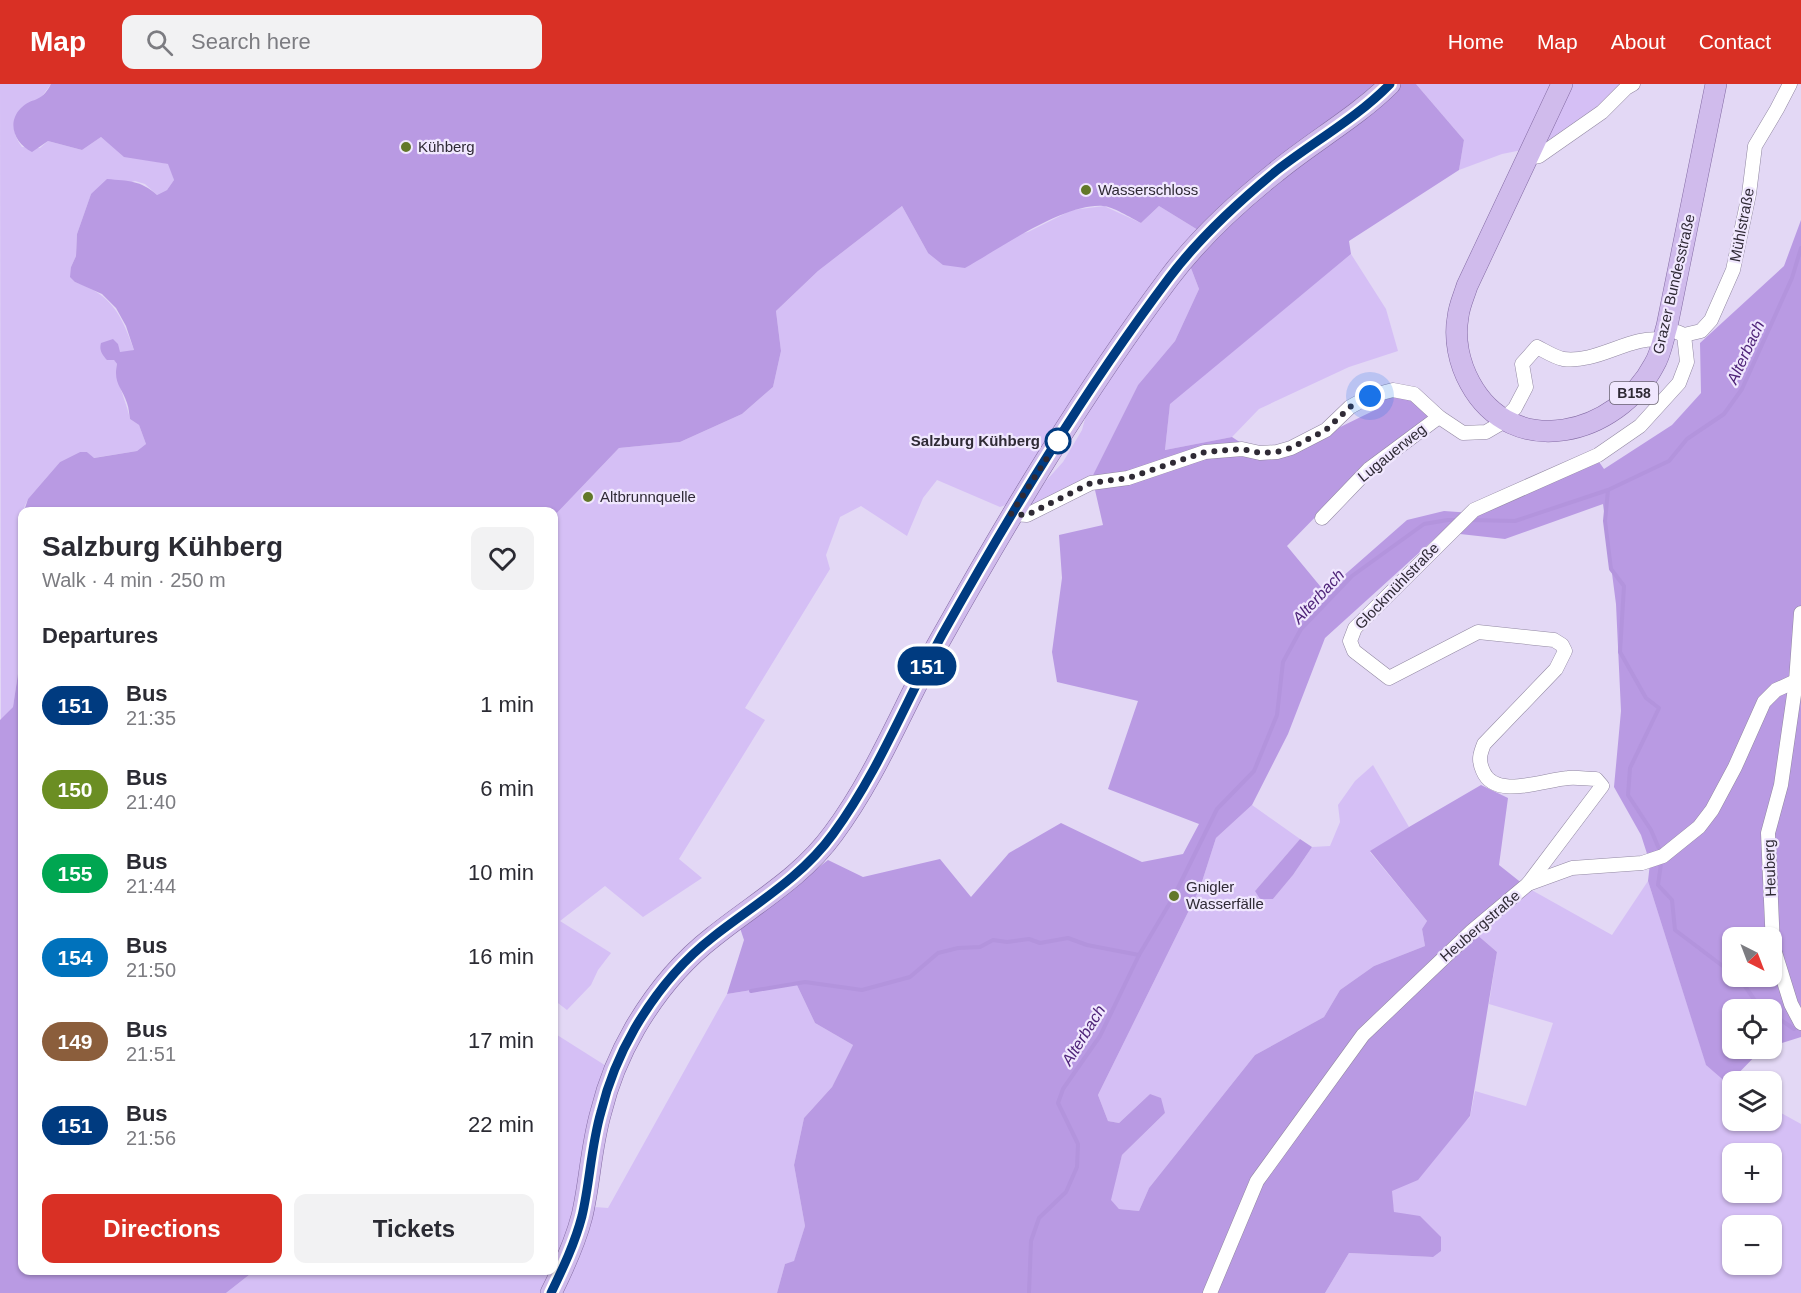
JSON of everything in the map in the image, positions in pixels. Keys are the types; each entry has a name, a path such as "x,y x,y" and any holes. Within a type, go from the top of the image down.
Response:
{"main road":[{"path":"551,1293 570,1252 582,1216 600,1113 619,1059 652,1001 680,967 711,938 798,873 816,856 835,832 875,767 934,651 1011,514 1117,352 1170,276 1202,237 1276,171 1390,84"},
{"name":"Grazer Bundesstraße","path":"1562,84 1467,286 1458,316 1457,342 1463,370 1475,392 1491,411 1516,425 1538,430 1564,431 1588,425 1612,412 1644,382 1671,334 1716,84"}],"street":[{"path":"1527,158 1539,156 1602,112 1633,84"},
{"name":"Mühlstraße","path":"1011,514 1027,515 1091,483 1128,478 1205,452 1242,449 1260,453 1291,448 1326,430 1350,407 1370,396 1393,390 1414,394 1439,417 1463,433 1486,432 1498,425 1515,408 1527,387 1522,364 1537,347 1562,359 1592,357 1653,338 1701,331 1711,320 1733,270 1749,194 1755,146 1778,110 1790,84"},
{"name":"Glockmühlstraße","path":"1528,884 1602,786 1596,779 1569,777 1505,788 1492,784 1485,775 1479,756 1484,744 1556,669 1565,651 1562,645 1554,640 1478,632 1389,678 1354,651 1350,641 1355,628 1474,510 1598,455 1640,426 1679,383 1688,362 1671,334"},
{"name":"Lugauerweg","path":"1322,518 1369,469 1439,417"},
{"path":"1799,678 1801,614"},
{"name":"Heubergstraße","path":"1210,1293 1257,1180 1364,1035 1463,939 1528,884 1572,868 1642,864 1663,856 1700,827 1735,767 1764,702 1776,690 1799,678"},
{"name":"Heuberg","path":"1799,678 1781,785 1768,833 1773,946 1791,1004 1801,1023"}],"shaded area":[{"path":"0,84 51,84 40,99 22,107 14,127 22,147 40,148 48,141 82,150 101,137 124,156 169,164 174,180 167,190 157,195 145,184 135,181 91,194 77,234 76,256 71,267 75,282 98,293 114,307 134,350 120,352 118,349 114,360 117,364 119,383 130,419 139,425 146,444 137,451 93,458 87,452 80,452 60,462 28,499 24,507 18,507 18,674 13,707 1,720"},
{"path":"51,84 1378,84 1198,230 1159,206 1141,223 1107,207 1087,207 1051,219 965,268 943,265 928,253 902,206 818,271 776,311 781,351 773,387 742,414 680,442 619,448 558,512 558,507 25,507 28,499 60,462 80,452 87,452 94,458 137,451 146,444 139,425 130,419 128,405 117,381 117,364 114,360 107,360 101,350 101,343 113,339 118,344 120,352 134,350 126,326 116,308 102,294 75,282 70,277 71,267 76,256 77,234 91,194 107,179 140,184 157,195 167,190 174,180 168,164 124,157 101,137 82,150 48,141 32,152 26,148 14,133 16,114 25,105 44,95"},
{"path":"1401,84 1416,84 1464,140 1459,170 1349,241 1351,254 1170,404 1165,450 1232,437 1264,458 1328,433 1375,410 1380,398 1408,397 1432,415 1365,466 1287,546 1325,592 1407,520 1444,511 1472,513 1597,459 1604,469 1672,425 1701,393 1700,343 1784,266 1801,220 1801,1037 1782,1043 1782,999 1722,999 1722,1059 1752,1059 1741,1071 1722,1071 1722,1079 1706,1065 1648,881 1650,863 1641,835 1614,787 1621,711 1616,604 1603,504 1505,539 1442,532 1325,638 1288,734 1252,805 1216,838 1200,888 1098,1095 1108,1121 1119,1123 1150,1094 1161,1098 1165,1113 1122,1155 1111,1200 1119,1209 1139,1211 1149,1188 1255,1055 1324,1017 1340,990 1374,966 1425,946 1422,929 1427,921 1370,851 1481,785 1508,798 1499,865 1528,888 1475,933 1497,952 1470,1116 1418,1180 1392,1191 1394,1212 1420,1216 1441,1237 1441,1251 1433,1257 1349,1253 1325,1293 777,1293 785,1264 794,1261 805,1226 794,1165 804,1118 832,1087 853,1045 815,1023 796,983 727,994 744,940 740,928 828,860 863,877 940,859 971,897 1009,853 1061,823 1142,862 1183,854 1199,824 1108,789 1138,701 1057,682 1052,652 1062,578 1059,535 1103,525 1092,477 1138,385 1175,341 1199,289 1189,263 1277,179 1372,110"},
{"path":"1416,84 1555,84 1522,150 1502,154 1459,170 1464,140"},
{"path":"1569,84 1636,84 1539,150"},
{"path":"902,206 928,253 1028,232 1072,210 1104,206 1141,223 1159,206 1198,230 1009,504 1000,507 937,480 923,498 907,536 861,506 840,517 826,555 830,569 745,708 765,720 679,859 702,878 643,917 605,886 560,921 611,953 598,970 591,985 567,1010 558,1003 558,512 619,448 680,442 742,414 773,387 781,351 776,311 818,271"},
{"path":"1351,254 1386,309 1398,351 1349,367 1259,409 1232,437 1165,450 1170,403"},
{"path":"1189,263 1199,289 1175,341 1138,385 1092,477 1026,511 1045,482 1063,462 1082,430 1088,408"},
{"path":"18,674 18,1275 249,1275 226,1293 0,1293 0,720 13,707"},
{"path":"1373,765 1409,827 1370,852 1427,921 1422,929 1425,946 1374,966 1340,990 1324,1017 1255,1055 1149,1188 1139,1211 1119,1209 1110,1200 1122,1155 1165,1113 1150,1094 1119,1123 1108,1121 1098,1095 1200,888 1216,838 1252,805 1300,839 1255,891 1273,899 1312,847 1330,846 1340,822 1338,805 1355,781"},
{"path":"1300,839 1312,847 1273,899 1260,899 1255,891"},
{"path":"1648,881 1706,1064 1722,1078 1722,1131 1782,1131 1782,1114 1801,1124 1801,1293 1325,1293 1349,1253 1433,1257 1394,1213 1391,1191 1470,1117 1475,1091 1526,1106 1553,1023 1489,1004 1497,952 1475,933 1528,888 1612,935"},
{"path":"796,983 815,1023 853,1045 832,1087 804,1118 794,1165 805,1226 794,1262 785,1264 777,1293 226,1293 249,1275 558,1275 558,1036 622,1076 603,1142 595,1207 608,1208 727,994"}],"waterway":[{"name":"Alterbach","path":"1470,520 1515,521 1608,490 1669,461 1687,439 1724,414 1742,389 1792,278 1801,248"},
{"path":"1608,490 1605,521 1611,569 1624,586 1620,652 1646,698 1659,708 1630,768 1628,795 1651,830 1660,851"},
{"name":"Alterbach","path":"1029,1293 1031,1241 1039,1218 1066,1192 1077,1167 1078,1144 1058,1103 1063,1089 1100,1036 1139,955 1174,896 1217,809 1254,771 1277,715 1283,662 1301,629 1352,576 1424,524 1460,520"},
{"path":"1661,864 1658,885 1672,900 1675,930 1722,965"},
{"path":"751,991 805,982 862,990 910,977 938,953 958,948 980,947 993,940 1007,942 1029,939 1040,943 1068,938 1087,945 1139,955"},
{"path":"1746,987 1754,999"},
{"path":"1782,1021 1794,1029"}],"bus line":[{"name":"151","path":"551,1293 570,1252 582,1216 600,1113 619,1059 635,1027 652,1001 680,967 711,938 798,873 816,856 835,832 875,767 918,686 930,657 1011,514 1065,429 1170,276 1202,237 1276,171 1390,84"}],"place":[{"name":"Kühberg","path":"406,147"},
{"name":"Wasserschloss","path":"1086,190"},
{"name":"Salzburg Kühberg","path":"1058,441"},
{"name":"Altbrunnquelle","path":"588,497"},
{"name":"Gnigler Wasserfälle","path":"1174,896"}],"route":[{"path":"1058,441 1011,514 1027,515 1091,483 1128,478 1205,452 1242,449 1260,453 1291,448 1326,430 1350,407 1370,396"}]}
